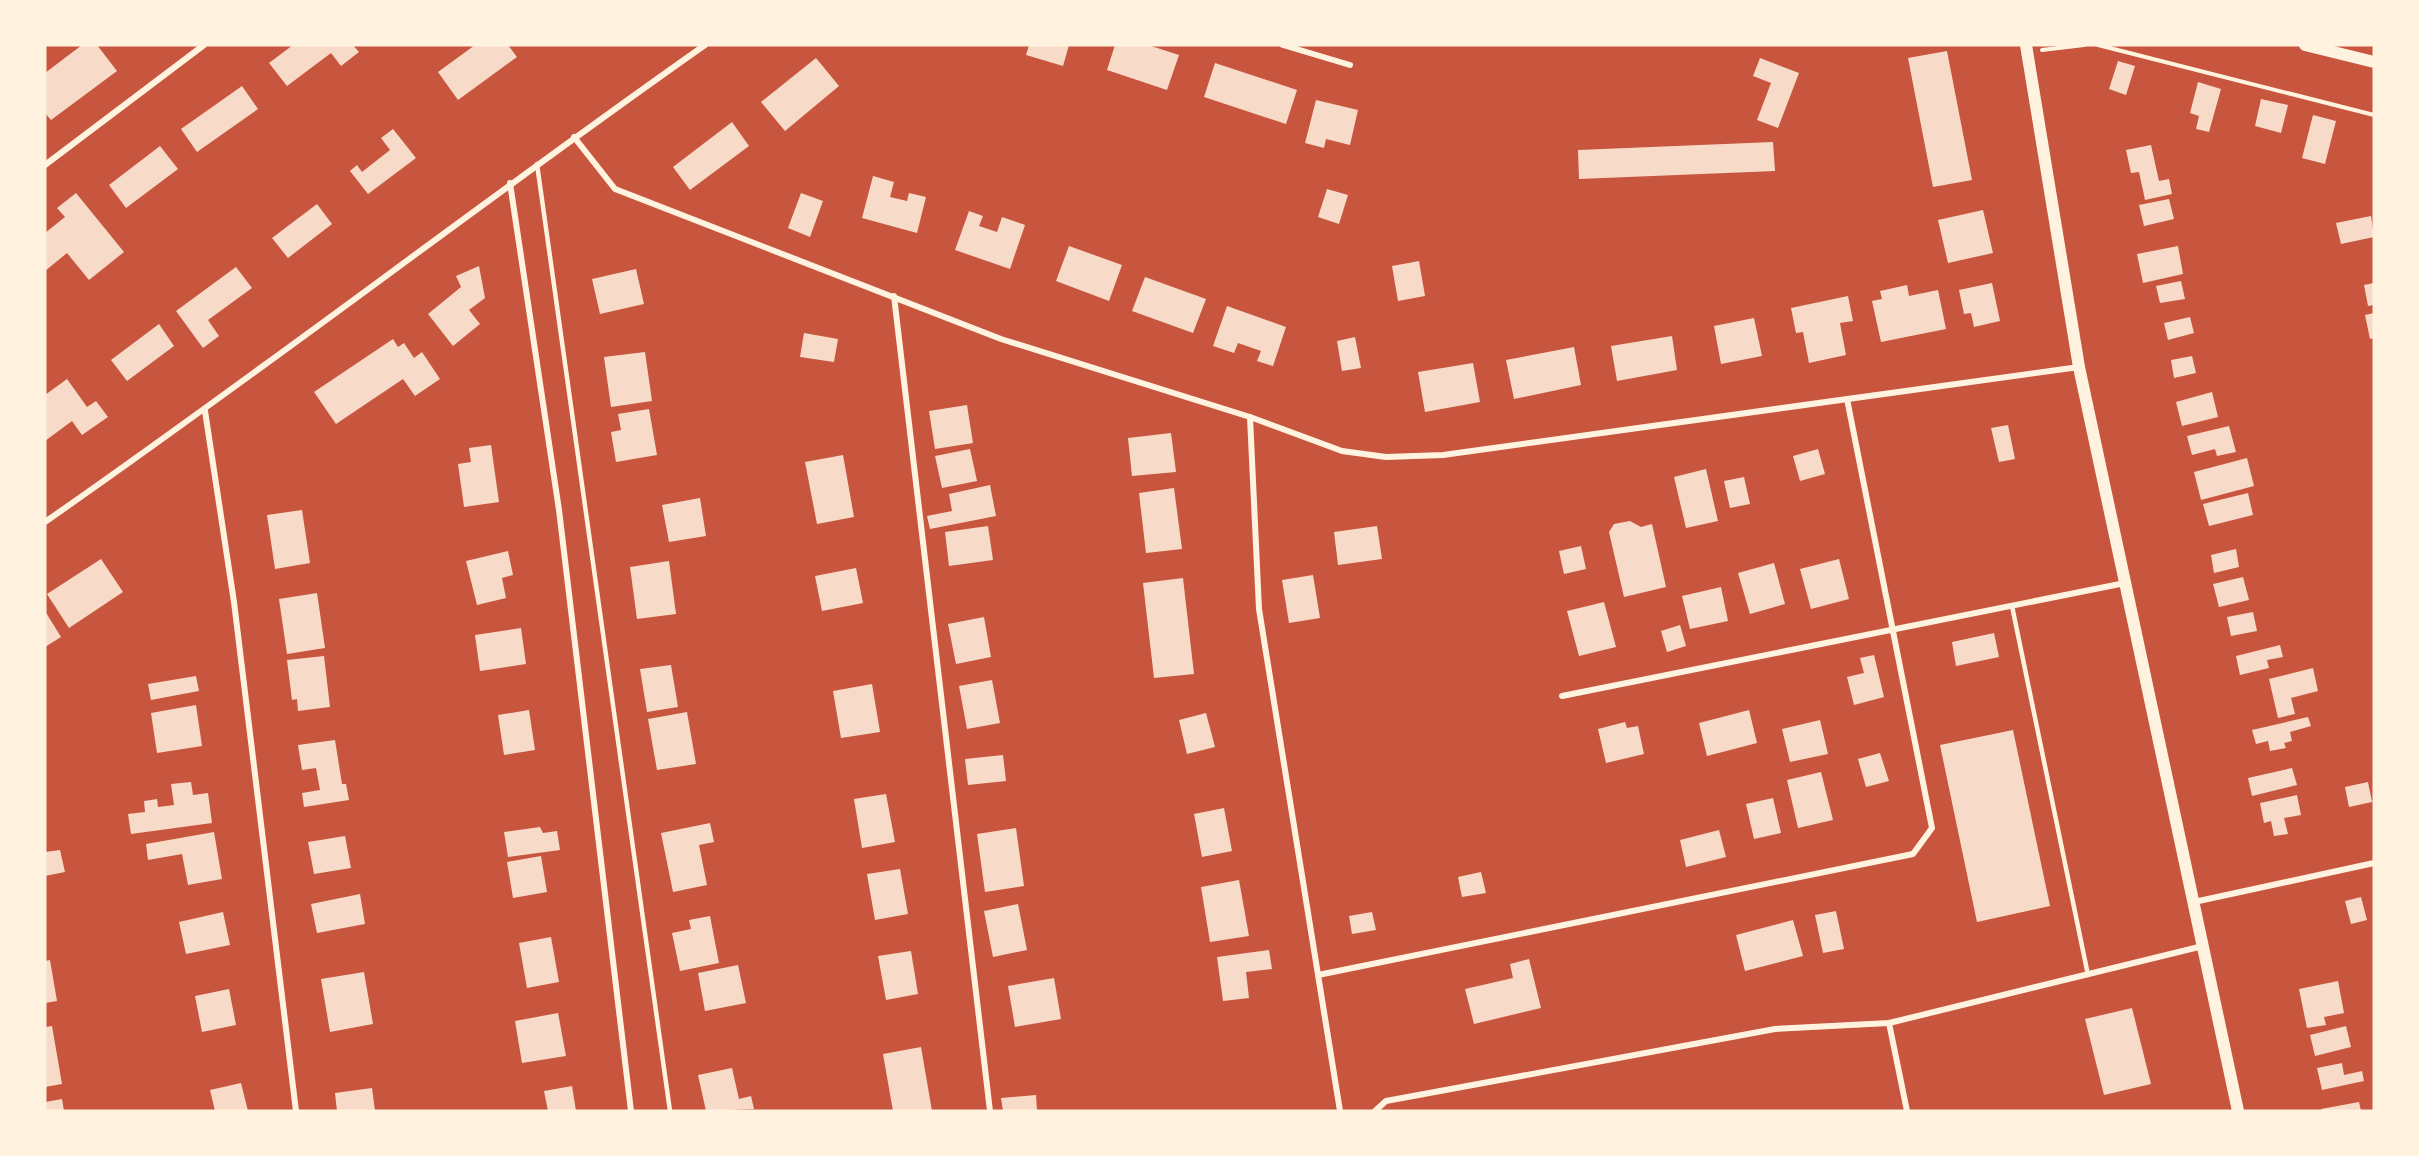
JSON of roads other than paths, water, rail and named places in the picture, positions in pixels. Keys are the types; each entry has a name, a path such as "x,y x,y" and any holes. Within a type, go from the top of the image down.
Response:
{"main road":[{"path":"2305,45 2374,62"},
{"path":"2026,50 2079,367 2238,1111"}],"street":[{"path":"45,165 204,45"},
{"path":"45,522 205,411 510,183 705,45"},
{"path":"1283,45 1350,65"},
{"path":"574,137 615,189 1001,339 1250,417 1342,452 1386,457 1443,455 2079,367"},
{"path":"510,183 559,510 631,1111"},
{"path":"894,296 990,1111"},
{"path":"1318,975 1913,854 1932,828 1847,399"},
{"path":"205,411 234,602 296,1111"},
{"path":"1250,417 1259,609 1340,1111"},
{"path":"1562,696 2125,583"},
{"path":"2193,902 2374,863"},
{"path":"1375,1111 1386,1101 1775,1029 1889,1023 2203,946"},
{"path":"1889,1023 1907,1111"}],"lane":[{"path":"537,164 670,1111"},
{"path":"2012,606 2088,975"}]}
